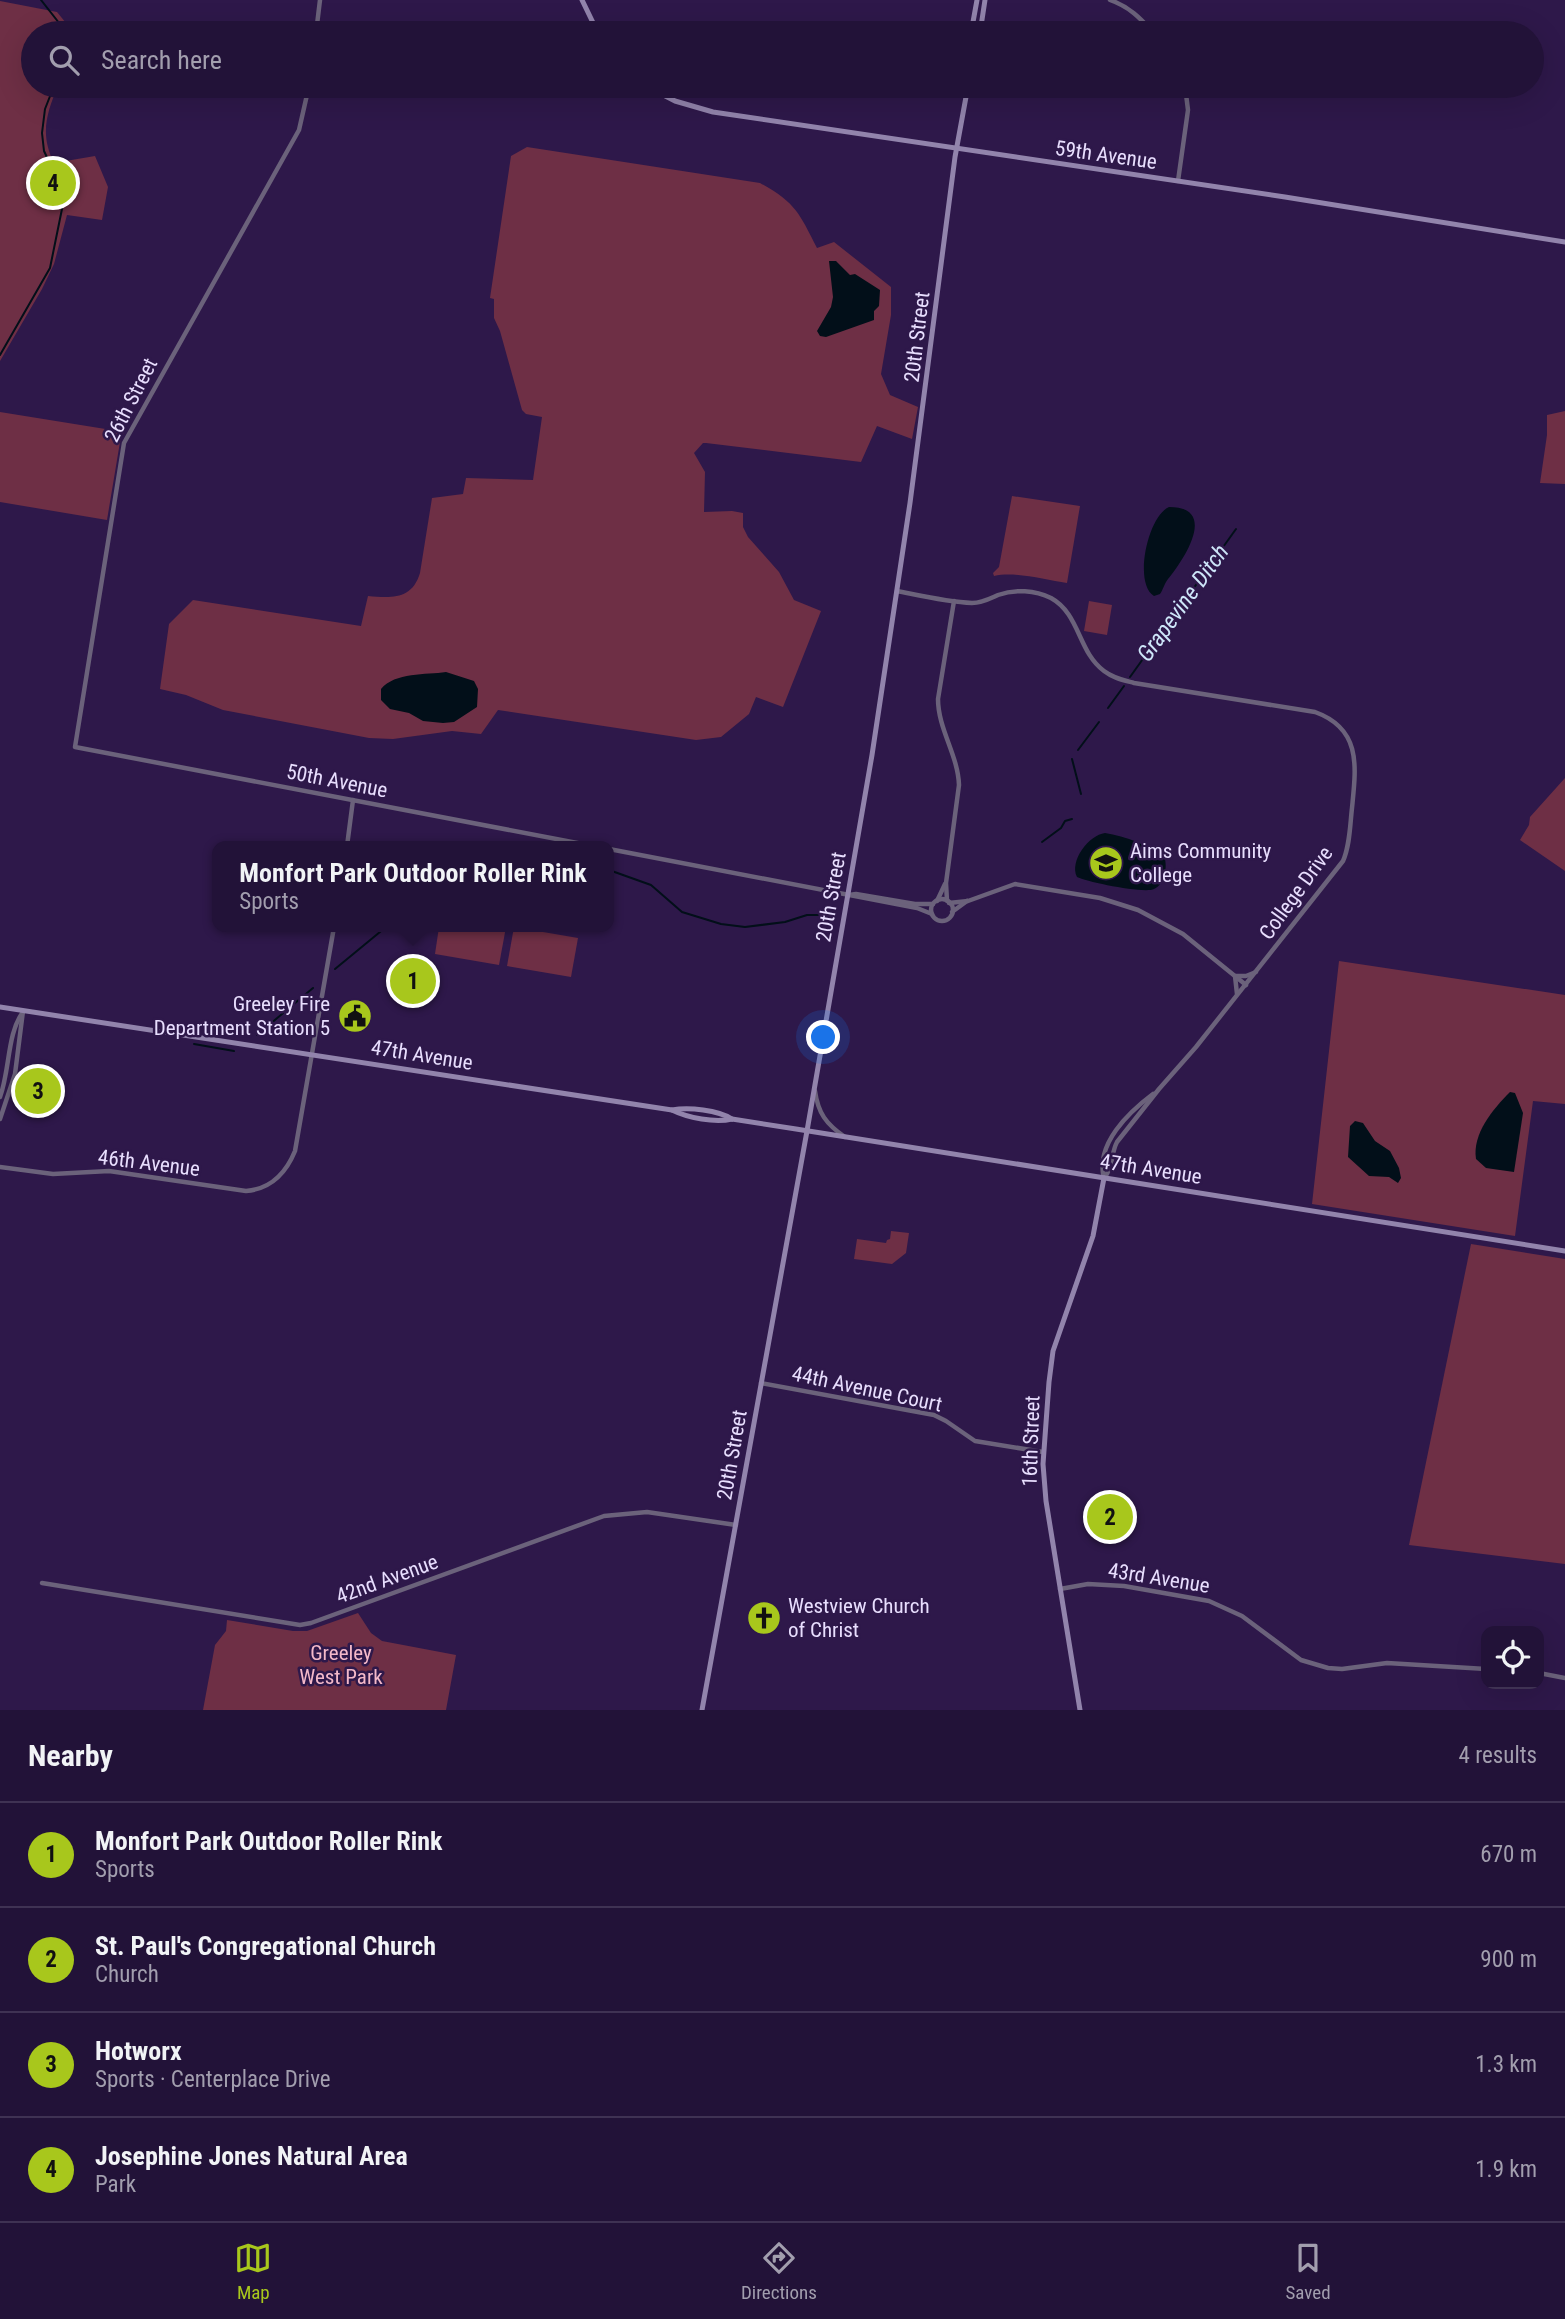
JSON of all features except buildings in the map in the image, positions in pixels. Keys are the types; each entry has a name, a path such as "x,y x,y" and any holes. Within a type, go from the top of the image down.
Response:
{"main road":[{"path":"582,0 592,21"},
{"path":"973,21 977,0"},
{"path":"982,21 985,0"},
{"name":"59th Avenue","path":"667,98 699,109 1565,243"},
{"name":"20th Street","path":"702,1710 848,895 897,592 956,149 966,98"},
{"name":"47th Avenue","path":"0,1007 673,1110 682,1108 725,1114 732,1119 1565,1251"},
{"name":"16th Street","path":"1080,1710 1044,1487 1044,1452 1054,1351 1093,1236 1104,1178"}],"street":[{"path":"317,21 320,0"},
{"path":"1110,0 1127,7 1143,21"},
{"name":"26th Street","path":"75,747 124,443 299,130 307,98"},
{"path":"1178,181 1188,110 1186,98"},
{"name":"College Drive","path":"897,592 976,603 1017,591 1035,592 1063,607 1076,624 1093,660 1117,679 1315,712 1330,719 1346,734 1352,748 1355,763 1354,790 1346,854 1339,868 1117,1142 1109,1172 1104,1178"},
{"path":"952,912 946,883 959,785 958,766 939,715 939,699 954,601"},
{"name":"50th Avenue","path":"75,747 567,841"},
{"path":"347,841 353,800"},
{"path":"614,850 917,908 941,921 948,919 952,912 968,901 1016,884 1100,898 1138,911 1183,934 1246,985"},
{"path":"932,915 946,883"},
{"path":"848,895 921,905 968,901"},
{"path":"312,1054 333,932"},
{"path":"1235,976 1249,975 1257,971"},
{"path":"1235,976 1237,996"},
{"path":"0,1097 8,1072 15,1022 23,1011"},
{"path":"0,1119 15,1074 23,1011"},
{"name":"46th Avenue","path":"0,1167 53,1174 109,1171 253,1191 281,1176 289,1164 297,1140 312,1054"},
{"path":"814,1090 823,1118 845,1137"},
{"name":"44th Avenue Court","path":"761,1383 927,1413 946,1420 975,1441 1044,1452"},
{"name":"42nd Avenue","path":"42,1583 300,1625 604,1516 647,1512 736,1525"},
{"name":"43rd Avenue","path":"1060,1589 1088,1584 1124,1586 1209,1601 1242,1616 1301,1660 1321,1667 1342,1669 1387,1663 1481,1669"},
{"path":"1544,1674 1565,1678"}],"green space":[{"path":"0,1 57,12 64,21 21,21 21,98 53,98 46,134 54,163 95,156 108,187 102,220 67,215 54,264 0,361"},
{"path":"527,147 760,183 789,203 806,226 817,248 834,242 891,287 891,315 881,374 890,395 918,407 912,439 877,426 861,462 706,443 694,453 705,472 704,512 743,513 743,527 748,537 779,572 794,600 821,611 783,707 756,697 749,714 721,737 696,740 498,710 481,734 452,731 393,739 369,738 223,710 186,695 160,689 169,624 193,600 361,626 368,596 400,595 406,593 416,582 420,573 432,498 463,494 466,478 533,480 542,417 526,414 522,410 494,318 494,299 490,298 511,156"},
{"path":"1565,411 1565,484 1540,483 1547,415"},
{"path":"0,412 124,432 107,520 0,502"},
{"path":"1012,496 1080,506 1067,583 1021,575 994,576 993,573 999,567"},
{"path":"1089,601 1112,605 1107,635 1084,631"},
{"path":"1565,778 1565,871 1520,840 1529,825 1530,817"},
{"path":"438,932 505,932 499,965 435,954"},
{"path":"513,932 543,932 578,938 571,977 507,966"},
{"path":"1339,961 1565,995 1565,1104 1533,1101 1515,1236 1312,1204"},
{"path":"412,965 422,970 415,996 406,995 404,992"},
{"path":"891,1231 909,1233 906,1253 892,1264 854,1259 857,1239 886,1243 890,1239"},
{"path":"1471,1244 1565,1259 1565,1564 1409,1545"},
{"name":"Greeley West Park","path":"358,1613 371,1633 382,1641 456,1655 446,1710 203,1710 215,1645 226,1631 227,1620 307,1631"}],"shaded area":[{"path":"829,261 836,261 850,275 855,274 880,290 879,306 874,311 874,320 826,337 820,336 817,331 831,307 833,297"},
{"path":"1169,507 1184,509 1192,516 1195,525 1193,537 1160,594 1154,596 1148,589 1145,578 1146,550 1155,523"},
{"path":"446,672 474,681 478,689 477,707 454,722 423,721 409,713 390,709 381,700 381,689 394,680 411,675"},
{"path":"1105,833 1137,842 1165,859 1166,867 1161,884 1149,890 1128,889 1077,877 1076,864 1082,850 1093,838"},
{"path":"1510,1092 1515,1093 1523,1113 1514,1172 1486,1168 1476,1159 1477,1140 1481,1131 1491,1114"},
{"path":"1355,1121 1363,1123 1375,1141 1390,1151 1399,1168 1401,1178 1398,1183 1389,1177 1369,1176 1348,1157 1350,1126"}],"waterway":[{"path":"41,0 58,21"},
{"path":"0,355 50,268 63,204 62,189 44,151 42,133 49,98"},
{"name":"Grapevine Ditch","path":"1130,677 1236,529"},
{"name":"Grapevine Ditch","path":"1108,708 1124,686"},
{"name":"Grapevine Ditch","path":"1078,750 1099,722"},
{"name":"Grapevine Ditch","path":"1072,759 1081,794"},
{"name":"Grapevine Ditch","path":"1042,842 1061,828 1065,821 1072,819"},
{"name":"Grapevine Ditch","path":"614,872 651,885 682,912 721,924 745,927 785,922 807,915 835,915"},
{"name":"Grapevine Ditch","path":"335,969 380,932"},
{"name":"Grapevine Ditch","path":"257,1035 313,988"},
{"name":"Grapevine Ditch","path":"194,1044 234,1051"}],"place":[{"name":"Josephine Jones Natural Area","path":"53,183"},
{"name":"Aims Community College","path":"1106,863"},
{"name":"Monfort Park Outdoor Roller Rink","path":"413,981"},
{"name":"Greeley Fire Department Station 5","path":"355,1016"},
{"name":"Hotworx","path":"38,1091"},
{"name":"St. Paul's Congregational Church","path":"1110,1517"},
{"name":"Westview Church of Christ","path":"764,1618"}]}
